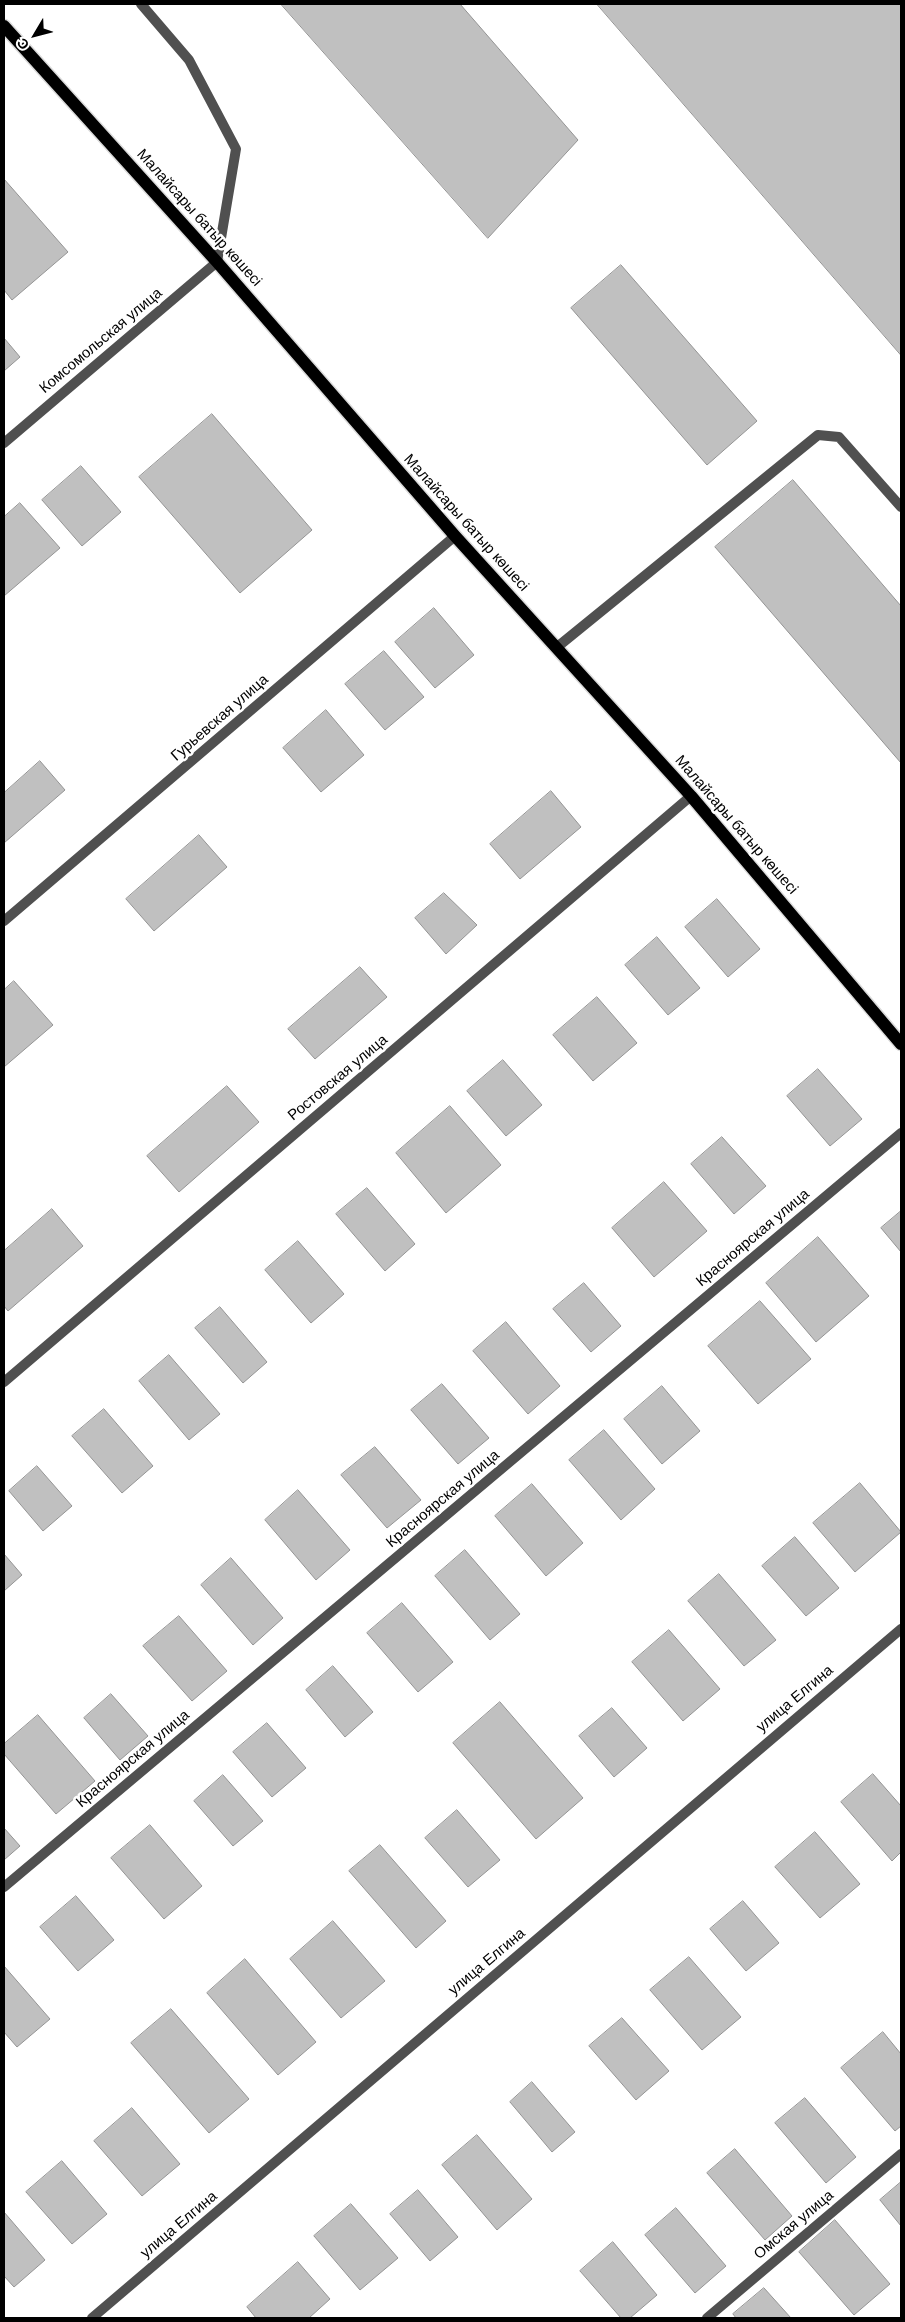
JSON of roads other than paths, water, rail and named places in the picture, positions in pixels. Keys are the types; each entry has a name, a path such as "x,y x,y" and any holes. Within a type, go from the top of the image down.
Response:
{"main road":[{"name":"Малайсары батыр көшесі","path":"4,26 217,262 455,536 692,796 901,1044"}],"street":[{"path":"141,4 189,60 236,149 217,262"},
{"name":"Комсомольская улица","path":"4,443 217,262"},
{"path":"556,648 818,435 839,437 901,507"},
{"name":"Гурьевская улица","path":"4,921 455,536"},
{"name":"Ростовская улица","path":"4,1382 692,796"},
{"name":"Красноярская улица","path":"4,1887 901,1133"},
{"name":"улица Елгина","path":"92,2318 901,1628"},
{"name":"Омская улица","path":"707,2318 901,2154"}]}
